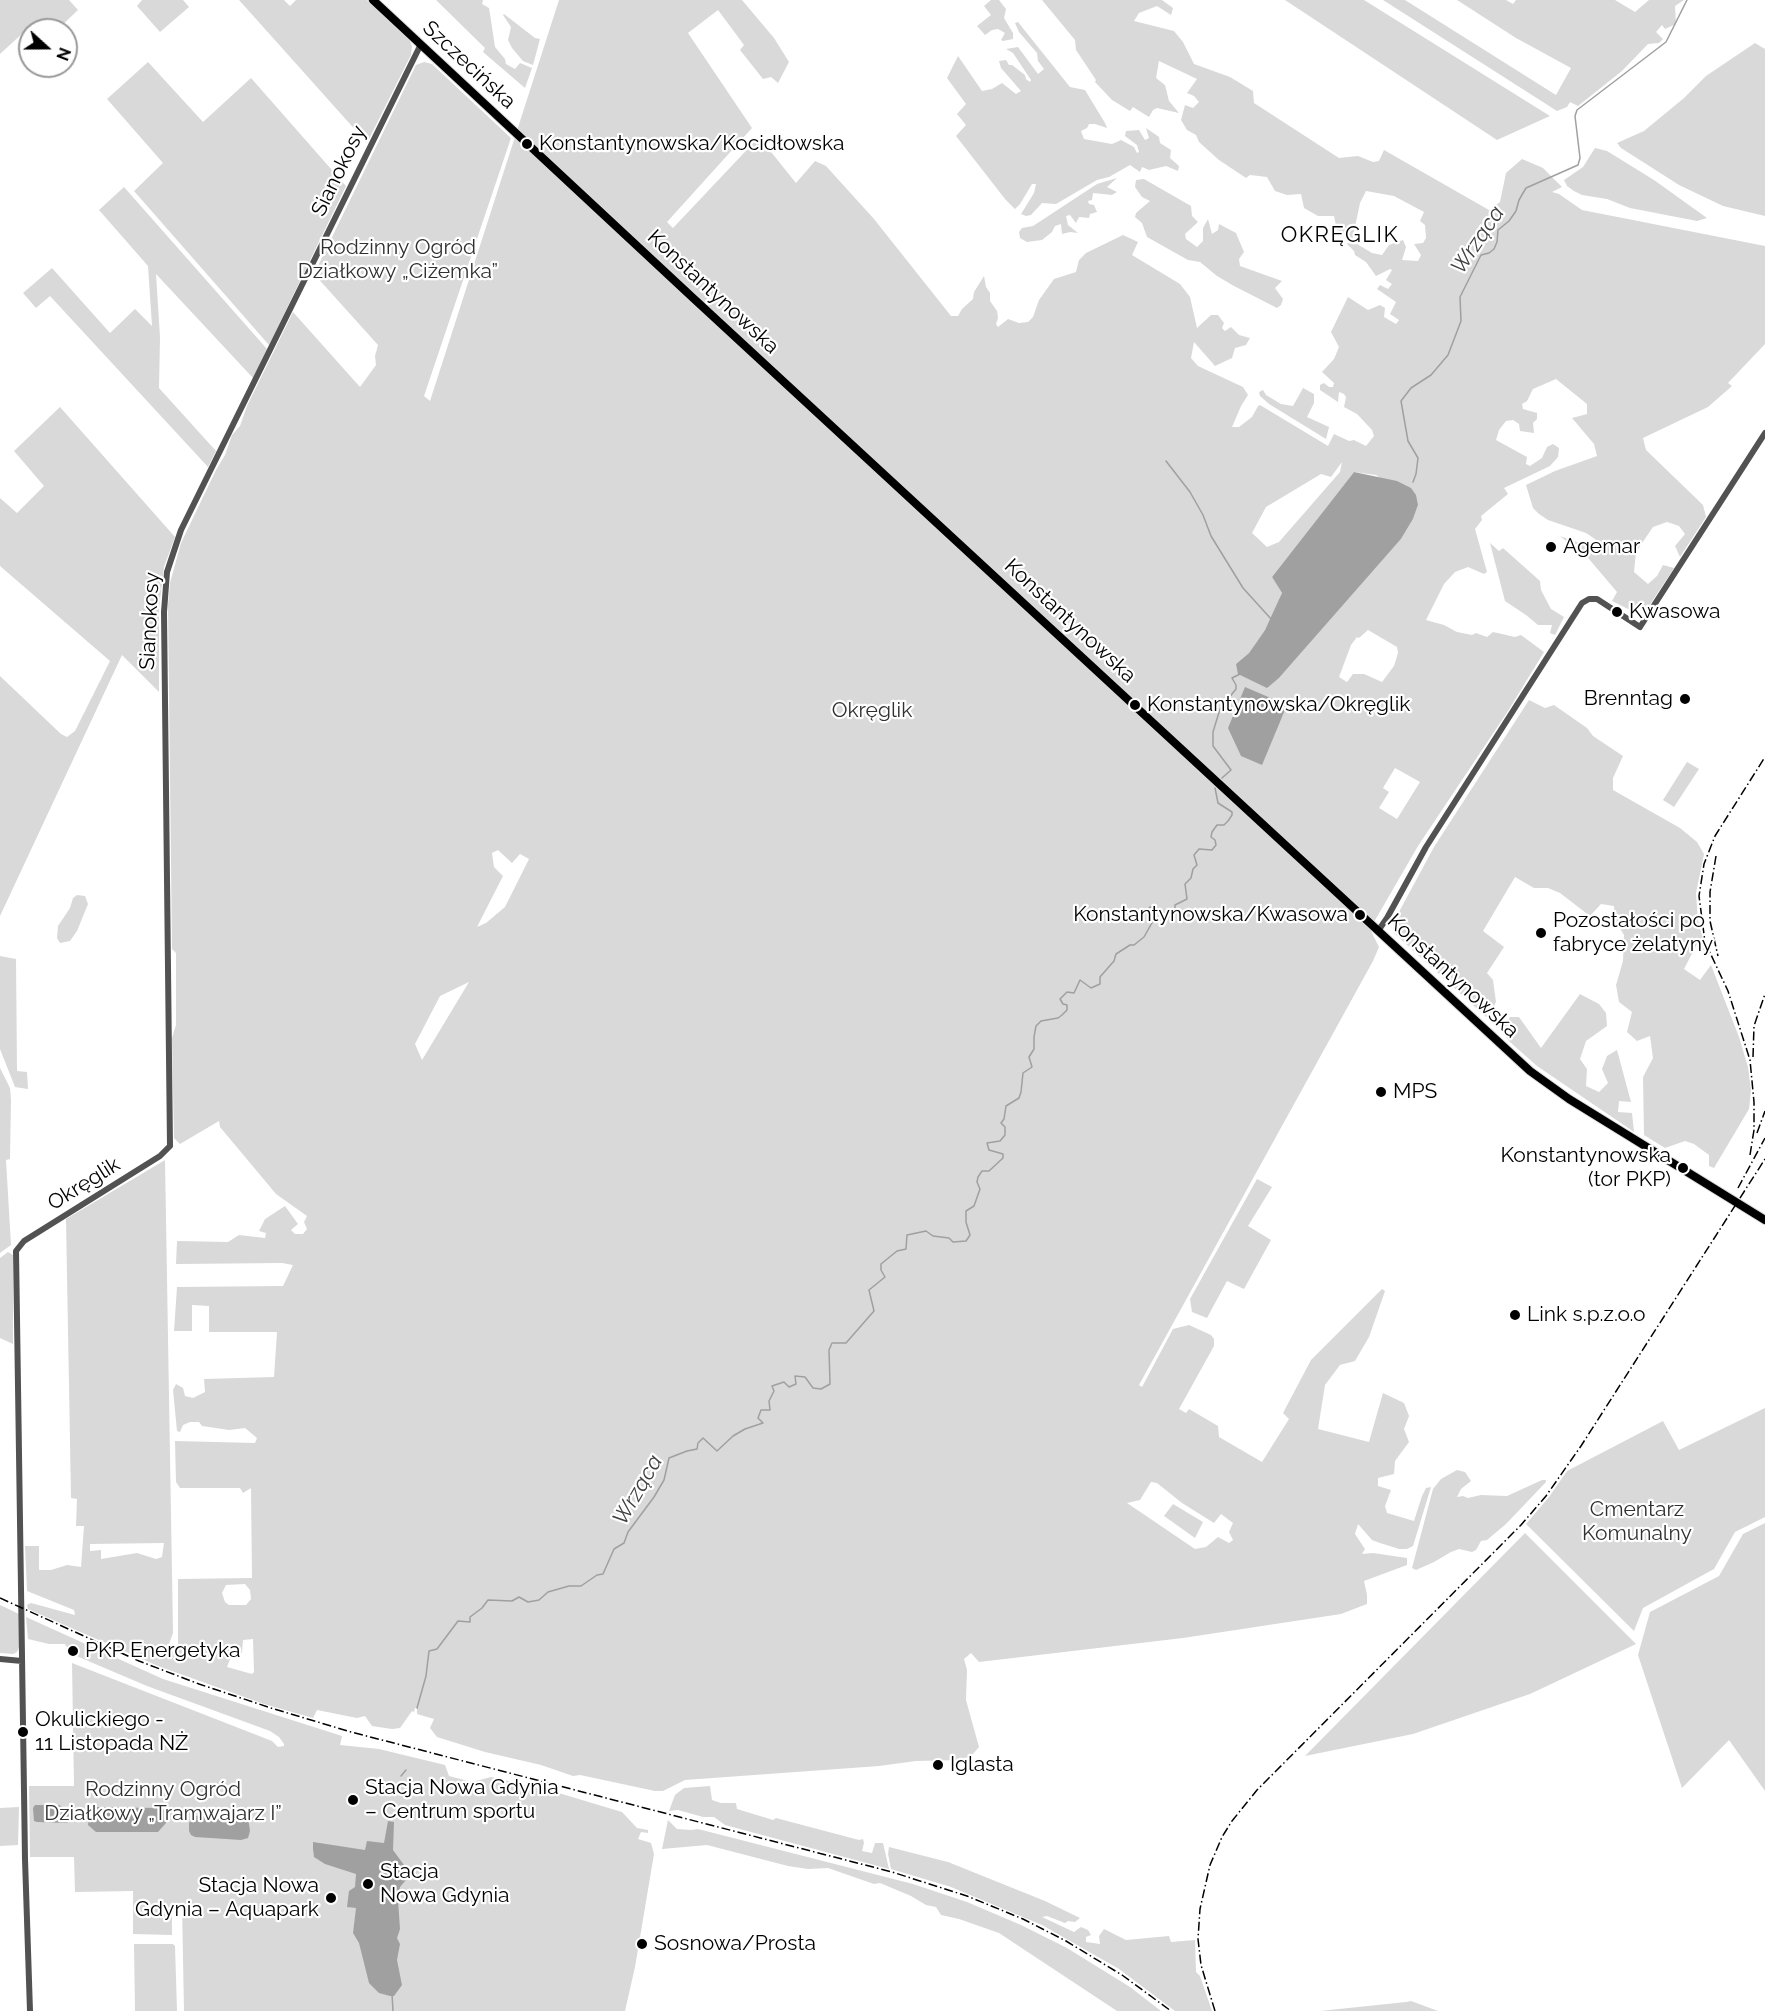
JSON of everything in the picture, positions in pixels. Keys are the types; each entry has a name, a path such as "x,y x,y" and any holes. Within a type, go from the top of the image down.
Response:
{"main road":[{"name":"Szczecińska","path":"373,0 514,131"},
{"name":"Konstantynowska","path":"514,131 1538,1077 1569,1099 1765,1220"}],"street":[{"name":"Sianokosy","path":"168,1149 170,1141 164,618 167,572 181,530 421,44"},
{"path":"1378,931 1426,847 1582,603 1589,599 1597,599 1640,627 1765,433"},
{"name":"Okręglik","path":"22,1661 17,1248 168,1149"},
{"path":"0,1659 22,1661 26,1926 30,2011"}],"green space":[{"path":"0,0 69,0 78,10 70,18 18,18 18,38 0,54"},
{"path":"142,0 183,0 189,7 160,32 137,6"},
{"path":"239,0 284,0 290,6 296,0 367,0 409,39 412,46 411,55 367,143"},
{"path":"436,0 483,0 482,4 489,8 495,47 505,59 506,64 515,69 520,63 532,68 525,88 483,52 485,48"},
{"name":"Rodzinny Ogród Działkowy „Ciżemka”","path":"559,0 742,0 774,38 789,62 778,83 771,77 763,79 740,50 744,45 718,10 688,33 752,128 667,222 673,228 759,137 796,183 815,161 826,166 874,219 951,316 958,316 973,299 974,292 984,276 990,293 990,301 997,311 996,324 998,327 1008,319 1019,323 1028,322 1033,317 1039,300 1054,279 1076,272 1079,260 1086,253 1123,235 1138,242 1132,255 1180,284 1190,297 1197,328 1211,315 1218,315 1224,323 1222,328 1225,331 1231,327 1239,335 1250,338 1246,345 1235,348 1232,358 1215,366 1194,342 1191,358 1198,366 1243,387 1248,395 1232,427 1239,427 1252,417 1260,405 1328,446 1334,434 1366,446 1374,436 1372,430 1357,414 1344,407 1346,397 1344,394 1339,392 1338,402 1320,390 1320,385 1324,383 1333,387 1334,383 1322,372 1334,359 1339,347 1331,332 1348,297 1368,310 1380,305 1385,308 1384,317 1396,324 1399,320 1390,314 1396,302 1377,289 1380,285 1388,289 1392,284 1386,280 1392,270 1376,276 1366,262 1355,255 1347,244 1351,240 1337,230 1334,216 1318,216 1304,208 1301,194 1287,195 1275,191 1267,177 1250,175 1246,178 1219,160 1199,142 1196,135 1187,130 1181,120 1185,105 1193,108 1199,102 1187,93 1197,79 1159,61 1156,78 1165,85 1169,101 1179,113 1157,108 1149,117 1133,107 1130,111 1112,100 1095,82 1096,80 1076,50 1075,40 1042,0 1162,0 1173,8 1171,15 1157,6 1139,13 1134,21 1174,31 1183,42 1194,64 1230,77 1253,91 1254,103 1339,158 1358,156 1373,162 1379,161 1384,150 1489,210 1500,202 1506,173 1522,159 1543,168 1562,187 1552,192 1559,194 1582,210 1765,246 1765,344 1728,383 1732,386 1708,407 1643,438 1646,450 1703,505 1706,517 1680,557 1675,546 1685,534 1679,526 1667,522 1653,527 1636,552 1634,572 1648,584 1657,576 1663,565 1674,568 1649,606 1632,611 1612,601 1617,592 1589,559 1560,536 1593,548 1595,539 1586,533 1548,520 1533,508 1526,485 1555,471 1597,456 1594,444 1572,418 1587,414 1587,404 1556,379 1533,389 1527,401 1522,404 1523,409 1537,413 1537,419 1533,423 1534,433 1520,431 1519,424 1513,420 1506,421 1499,430 1496,440 1527,457 1526,464 1530,466 1542,458 1547,447 1553,444 1559,448 1558,457 1550,466 1504,488 1508,494 1481,516 1482,520 1475,529 1487,572 1484,574 1468,567 1455,572 1444,584 1426,620 1472,635 1476,633 1487,637 1493,632 1515,637 1521,635 1544,652 1508,711 1418,846 1370,929 1379,947 1373,961 1139,1385 1142,1387 1173,1329 1189,1325 1211,1335 1214,1339 1214,1346 1179,1409 1186,1413 1189,1409 1218,1426 1219,1437 1262,1462 1289,1419 1283,1413 1311,1360 1382,1289 1385,1291 1369,1337 1355,1361 1340,1365 1325,1385 1318,1429 1369,1442 1383,1393 1404,1403 1409,1416 1404,1429 1409,1442 1395,1461 1394,1474 1378,1478 1378,1486 1391,1490 1385,1506 1387,1513 1414,1521 1426,1488 1431,1487 1413,1546 1399,1549 1372,1540 1358,1524 1355,1534 1365,1549 1362,1554 1373,1553 1407,1558 1407,1565 1364,1581 1367,1604 1341,1614 1183,1638 979,1662 971,1653 964,1659 967,1670 966,1700 979,1747 963,1760 916,1761 879,1766 685,1780 663,1791 580,1775 573,1776 437,1737 430,1728 434,1719 417,1714 417,1708 414,1712 412,1711 400,1728 392,1729 372,1726 365,1716 357,1718 317,1710 313,1718 264,1704 158,1666 28,1609 27,1605 31,1603 75,1615 74,1610 27,1591 25,1546 39,1546 39,1570 51,1570 67,1565 81,1567 84,1526 76,1526 77,1499 71,1498 66,1219 165,1160 173,1633 169,1644 178,1647 178,1579 252,1578 251,1488 243,1493 240,1488 180,1488 176,1482 175,1441 255,1443 257,1438 245,1428 229,1430 202,1426 199,1422 190,1422 183,1425 180,1432 177,1431 173,1390 176,1384 183,1388 185,1396 193,1398 205,1392 204,1379 274,1377 277,1332 209,1332 209,1306 192,1305 192,1331 174,1331 177,1287 283,1286 293,1265 282,1263 176,1264 177,1241 228,1242 239,1235 265,1238 266,1233 259,1231 265,1219 285,1206 298,1224 291,1230 295,1234 303,1234 307,1229 304,1222 307,1216 276,1194 220,1127 219,1121 180,1144 174,1138 172,1038 176,1025 176,953 172,949 168,605 170,583 181,543 225,455 232,435 240,426 247,406 293,312 360,387 376,365 375,356 378,345 314,274 416,65 424,62 432,64 511,138 424,396 430,401","holes":["1366,191 1394,196 1424,212 1420,221 1425,225 1426,238 1423,243 1414,244 1421,255 1418,261 1402,260 1406,247 1403,240 1389,245 1382,255 1372,253 1352,241 1360,203","1342,462 1340,472 1279,542 1267,547 1252,533 1266,507 1321,474 1331,477","1354,472 1376,475 1418,505 1401,539 1274,681 1236,664 1249,653 1265,630 1282,593 1272,577","1368,630 1397,647 1398,653 1394,666 1382,682 1364,674 1353,674 1347,682 1339,677 1351,645 1357,637 1359,638","1395,768 1420,782 1397,819 1379,808 1389,792 1383,788","498,850 512,863 520,854 529,859 505,907 486,923 477,927 503,876 494,867 492,853","469,982 422,1060 415,1044 440,996","1151,1482 1157,1483 1182,1503 1214,1523 1221,1514 1233,1523 1229,1532 1233,1540 1229,1543 1218,1537 1206,1547 1195,1549 1127,1503 1140,1500","164,1543 162,1557 156,1559 137,1553 101,1559 101,1550 90,1551 90,1544","245,1584 250,1590 251,1599 246,1605 229,1605 225,1602 222,1593 226,1585","253,1639 254,1672 252,1674 227,1667 232,1654 242,1653 243,1640"]},
{"path":"991,0 999,0 1006,9 1004,18 1013,33 1013,39 1001,40 1005,33 998,29 985,35 977,26 991,15 984,6"},
{"path":"1285,0 1364,0 1550,116 1497,140"},
{"path":"1383,0 1405,0 1556,95 1571,68 1516,38 1457,0 1506,0 1513,4 1516,0 1615,0 1635,12 1649,0 1684,0 1675,6 1676,24 1665,29 1662,25 1656,32 1663,39 1659,43 1648,44 1622,71 1578,106 1570,102 1567,107 1557,111"},
{"path":"504,14 535,38 540,39 533,65 523,61 512,48 508,40 511,27"},
{"path":"1018,22 1070,87 1085,90 1105,123 1107,128 1089,124 1081,131 1084,139 1112,144 1121,140 1134,147 1137,153 1139,152 1137,145 1125,136 1126,131 1139,130 1145,140 1149,138 1146,128 1159,137 1160,143 1171,150 1170,158 1179,166 1178,171 1166,166 1149,170 1142,167 1140,172 1130,165 1109,177 1097,180 1056,204 1042,203 1031,215 1026,216 1021,214 1034,193 1036,184 1032,184 1015,209 956,136 966,125 957,114 966,104 947,78 958,56 982,91 992,89 1002,83 1016,94 1021,91 1001,68 999,61 1006,60 1009,65 1025,75 1026,79 1030,82 1031,80 1013,53 1006,49 1018,47 1038,74 1044,69 1038,61 1037,53 1019,32 1015,23"},
{"path":"1755,43 1765,49 1765,216 1723,206 1679,185 1621,148 1617,143 1644,131 1684,98 1706,76"},
{"path":"148,62 203,122 251,78 346,186 269,345 134,191 163,163 107,99"},
{"path":"1595,148 1607,151 1654,180 1707,218 1697,221 1630,208 1607,199 1582,195 1574,191 1567,186 1564,180 1583,167"},
{"path":"1117,178 1107,187 1117,192 1112,195 1093,193 1092,200 1088,201 1089,204 1094,205 1097,212 1090,214 1089,218 1079,217 1076,223 1070,215 1066,216 1068,225 1078,233 1062,234 1061,224 1055,226 1052,232 1042,240 1027,242 1020,238 1019,232 1022,228 1033,226 1097,184"},
{"path":"1144,179 1191,206 1192,216 1198,222 1185,234 1186,239 1197,247 1203,241 1203,228 1208,219 1212,234 1218,230 1219,224 1236,233 1244,252 1239,259 1240,266 1282,281 1275,288 1283,299 1281,305 1277,308 1217,276 1200,262 1188,260 1147,237 1142,223 1135,217 1136,213 1150,201 1142,197 1135,187 1136,180"},
{"path":"124,187 267,349 253,378 156,274 160,337 159,388 216,451 208,467 50,296 36,308 23,293 52,268 110,333 135,309 152,326 148,266 99,210"},
{"path":"1303,388 1314,394 1314,403 1307,417 1329,427 1326,439 1269,404 1259,392 1263,390 1266,395 1281,404 1293,406"},
{"path":"60,407 175,537 164,567 159,609 159,692 122,655 0,916 0,676 61,734 67,737 75,731 110,661 0,566 0,498 17,513 44,486 14,451"},
{"path":"1490,543 1499,551 1503,548 1540,581 1541,590 1551,609 1564,617 1555,635 1550,633 1552,625 1538,625 1505,601"},
{"path":"1529,700 1545,708 1554,705 1623,756 1613,778 1613,790 1680,828 1697,842 1704,854 1696,893 1698,921 1707,953 1697,944 1684,969 1700,980 1711,965 1739,1037 1748,1067 1751,1090 1749,1109 1714,1168 1709,1166 1709,1155 1694,1144 1685,1141 1665,1148 1644,1135 1643,1077 1653,1058 1650,1036 1637,1041 1627,1032 1632,1012 1619,1002 1616,985 1623,961 1624,935 1615,920 1614,906 1601,904 1590,916 1560,893 1548,888 1534,888 1515,877 1483,931 1504,947 1487,973 1493,980 1496,1002 1486,1017 1394,933 1393,923 1434,847"},
{"path":"1687,762 1699,769 1674,807 1663,800"},
{"path":"77,895 85,896 88,904 77,931 70,941 60,943 57,938 58,926 70,908 73,898"},
{"path":"0,956 16,959 17,1071 27,1072 28,1089 15,1087 0,1049"},
{"path":"1580,994 1599,1004 1606,1013 1607,1026 1586,1041 1580,1059 1587,1069 1586,1086 1599,1092 1608,1083 1602,1069 1607,1056 1617,1050 1631,1102 1619,1101 1618,1112 1632,1113 1634,1132 1537,1066 1510,1042 1501,1030 1510,1017 1519,1017 1541,1048"},
{"path":"0,1068 10,1088 11,1100 10,1159 6,1160 11,1245 0,1253"},
{"path":"1257,1179 1272,1187 1248,1226 1271,1240 1244,1289 1227,1281 1207,1318 1192,1312 1190,1299"},
{"path":"8,1252 13,1255 13,1344 0,1338 0,1258"},
{"name":"Cmentarz Komunalny","path":"1765,1408 1765,1517 1735,1532 1714,1569 1643,1608 1634,1631 1526,1524 1567,1471 1663,1421 1679,1450"},
{"path":"1457,1470 1465,1472 1471,1481 1461,1489 1457,1497 1507,1496 1542,1480 1546,1482 1506,1524 1487,1540 1481,1541 1476,1550 1472,1552 1459,1549 1416,1570 1412,1568 1433,1489 1441,1479"},
{"path":"1173,1504 1203,1522 1195,1538 1164,1516"},
{"path":"1765,1523 1765,1791 1729,1740 1682,1788 1638,1655 1650,1612 1719,1576 1743,1534"},
{"path":"1525,1533 1636,1644 1530,1694 1413,1734 1305,1756"},
{"path":"0,1605 19,1614 19,1647 13,1654 0,1653"},
{"name":"Rodzinny Ogród Działkowy „Tramwajarz I”","path":"26,1617 163,1679 342,1736 340,1745 379,1749 445,1765 449,1776 472,1782 491,1777 562,1794 622,1812 637,1828 648,1830 648,1833 641,1832 638,1839 651,1843 654,1854 635,1967 625,2011 184,2011 182,1905 172,1905 172,1935 133,1934 133,1891 75,1892 74,1857 30,1857 29,1786 74,1786 72,1663 272,1741 278,1747 284,1744 270,1731 147,1686 74,1655 77,1650 72,1647 69,1650 65,1644 49,1644 28,1639"},
{"path":"710,1786 712,1800 721,1803 736,1803 737,1809 773,1820 776,1818 859,1840 863,1839 862,1851 872,1853 875,1843 883,1843 889,1869 725,1825 714,1817 703,1817 678,1810 669,1811 675,1795 684,1788"},
{"path":"19,1807 18,1845 0,1846 0,1808"},
{"path":"668,1820 677,1829 698,1829 913,1884 967,1902 1067,1948 1130,1987 1161,2011 1117,2011 999,1933 941,1915 936,1907 926,1905 880,1883 874,1884 828,1868 808,1869 788,1866 707,1845 662,1849"},
{"path":"889,1847 948,1862 1045,1901 1080,1918 1075,1922 1065,1923 1047,1916 1042,1917 1074,1932 1081,1927 1088,1930 1091,1935 1086,1937 1086,1942 1100,1944 1099,1936 1104,1929 1126,1940 1169,1936 1171,1942 1195,1940 1196,1972 1200,1976 1212,2011 1175,2011 1119,1969 1042,1925 951,1887 891,1869"},
{"path":"134,1944 173,1944 175,1946 177,2011 135,2011"},
{"path":"1411,2001 1438,2011 1320,2011 1406,2002"}],"shaded area":[{"path":"1354,472 1397,481 1411,488 1416,495 1418,505 1413,519 1401,539 1279,678 1267,688 1238,674 1236,664 1249,653 1265,630 1282,593 1272,577"},
{"path":"1245,687 1287,705 1262,765 1241,756 1228,728"},
{"path":"35,1805 59,1805 69,1811 71,1820 67,1823 34,1821 33,1808"},
{"path":"95,1807 159,1808 164,1810 166,1823 158,1832 96,1832 88,1825 90,1810"},
{"path":"242,1814 248,1817 250,1831 248,1838 241,1840 195,1837 189,1831 189,1823 194,1816"},
{"path":"388,1821 394,1822 393,1850 404,1865 406,1873 406,1880 400,1887 398,1900 400,1929 397,1938 400,1944 397,1960 402,1985 394,1996 379,1993 369,1983 359,1943 353,1933 356,1908 347,1907 349,1891 355,1887 356,1874 325,1864 314,1857 313,1849 313,1842 365,1850 367,1841 384,1843"}],"waterway":[{"name":"Wrząca","path":"1413,482 1418,458 1408,441 1401,401 1411,388 1431,375 1448,355 1461,321 1460,297 1481,255 1494,249 1498,230 1516,211 1526,188 1578,165 1580,158 1575,116 1577,110 1666,42 1687,0"},
{"path":"1166,461 1190,492 1203,515 1211,536 1243,588 1272,620"},
{"name":"Wrząca","path":"1222,778 1231,770 1213,746 1213,732 1220,709 1236,689 1232,678 1240,674"},
{"name":"Wrząca","path":"417,1708 426,1676 429,1651 437,1649 458,1621 470,1622 470,1617 488,1600 512,1601 519,1597 528,1602 539,1600 548,1592 569,1586 581,1586 597,1575 603,1574 614,1549 624,1543 628,1532 664,1480 669,1458 697,1449 698,1443 703,1438 717,1451 733,1436 763,1423 758,1418 761,1410 770,1410 769,1401 774,1391 772,1386 784,1382 789,1387 796,1384 795,1376 805,1377 813,1388 821,1389 830,1384 829,1350 832,1343 846,1343 874,1311 869,1290 885,1277 881,1264 897,1251 906,1249 907,1235 926,1231 933,1236 949,1238 953,1242 966,1241 970,1235 966,1222 966,1211 974,1206 980,1189 977,1182 978,1177 982,1171 989,1171 1003,1158 1003,1154 989,1150 987,1143 1000,1141 1005,1135 1005,1127 1001,1123 1006,1106 1019,1098 1023,1073 1032,1067 1029,1057 1034,1049 1036,1026 1041,1021 1058,1018 1067,1010 1067,1005 1063,1004 1060,999 1067,992 1074,993 1080,980 1091,988 1100,984 1100,977 1114,961 1116,954 1144,937 1153,921 1147,910 1150,907 1157,908 1170,917 1175,911 1175,905 1187,899 1185,884 1191,878 1193,869 1197,865 1194,855 1199,849 1212,850 1216,845 1215,840 1211,837 1212,832 1217,825 1224,825 1232,815 1232,812 1218,803 1215,788"},
{"name":"Wrząca","path":"401,1776 406,1770"},
{"name":"Wrząca","path":"392,1994 393,2011"}],"railway":[{"path":"1750,1155 1754,1130 1750,1060 1728,991 1705,942 1699,896 1704,864 1715,836 1765,757"},
{"path":"1716,856 1710,892 1710,921 1718,956"},
{"path":"1753,1057 1754,1026 1765,994"},
{"path":"1757,1133 1765,1111"},
{"path":"1738,1188 1765,1138"},
{"path":"1215,2011 1201,1965 1198,1939 1200,1909 1210,1865 1232,1821 1257,1790 1521,1525 1546,1496 1581,1446 1765,1159"},
{"path":"0,1598 139,1661 271,1708 351,1732 892,1872 967,1896 1023,1919 1066,1941 1122,1975 1171,2011"}],"place":[{"name":"Konstantynowska/Kocidłowska","path":"527,144"},
{"name":"Agemar","path":"1551,547"},
{"name":"Kwasowa","path":"1617,612"},
{"name":"Brenntag","path":"1685,699"},
{"name":"Konstantynowska/Okręglik","path":"1135,705"},
{"name":"Konstantynowska/Kwasowa","path":"1360,915"},
{"name":"Pozostałości po fabryce żelatyny","path":"1541,933"},
{"name":"MPS","path":"1381,1092"},
{"name":"Konstantynowska (tor PKP)","path":"1683,1168"},
{"name":"Link s.p.z.o.o","path":"1515,1315"},
{"name":"PKP Energetyka","path":"73,1651"},
{"name":"Okulickiego - 11 Listopada NŻ","path":"23,1732"},
{"name":"Iglasta","path":"938,1765"},
{"name":"Stacja Nowa Gdynia – Centrum sportu","path":"353,1800"},
{"name":"Stacja Nowa Gdynia","path":"368,1884"},
{"name":"Stacja Nowa Gdynia – Aquapark","path":"331,1898"},
{"name":"Sosnowa/Prosta","path":"642,1944"}],"district":[{"name":"OKRĘGLIK","path":"1340,235"}]}
